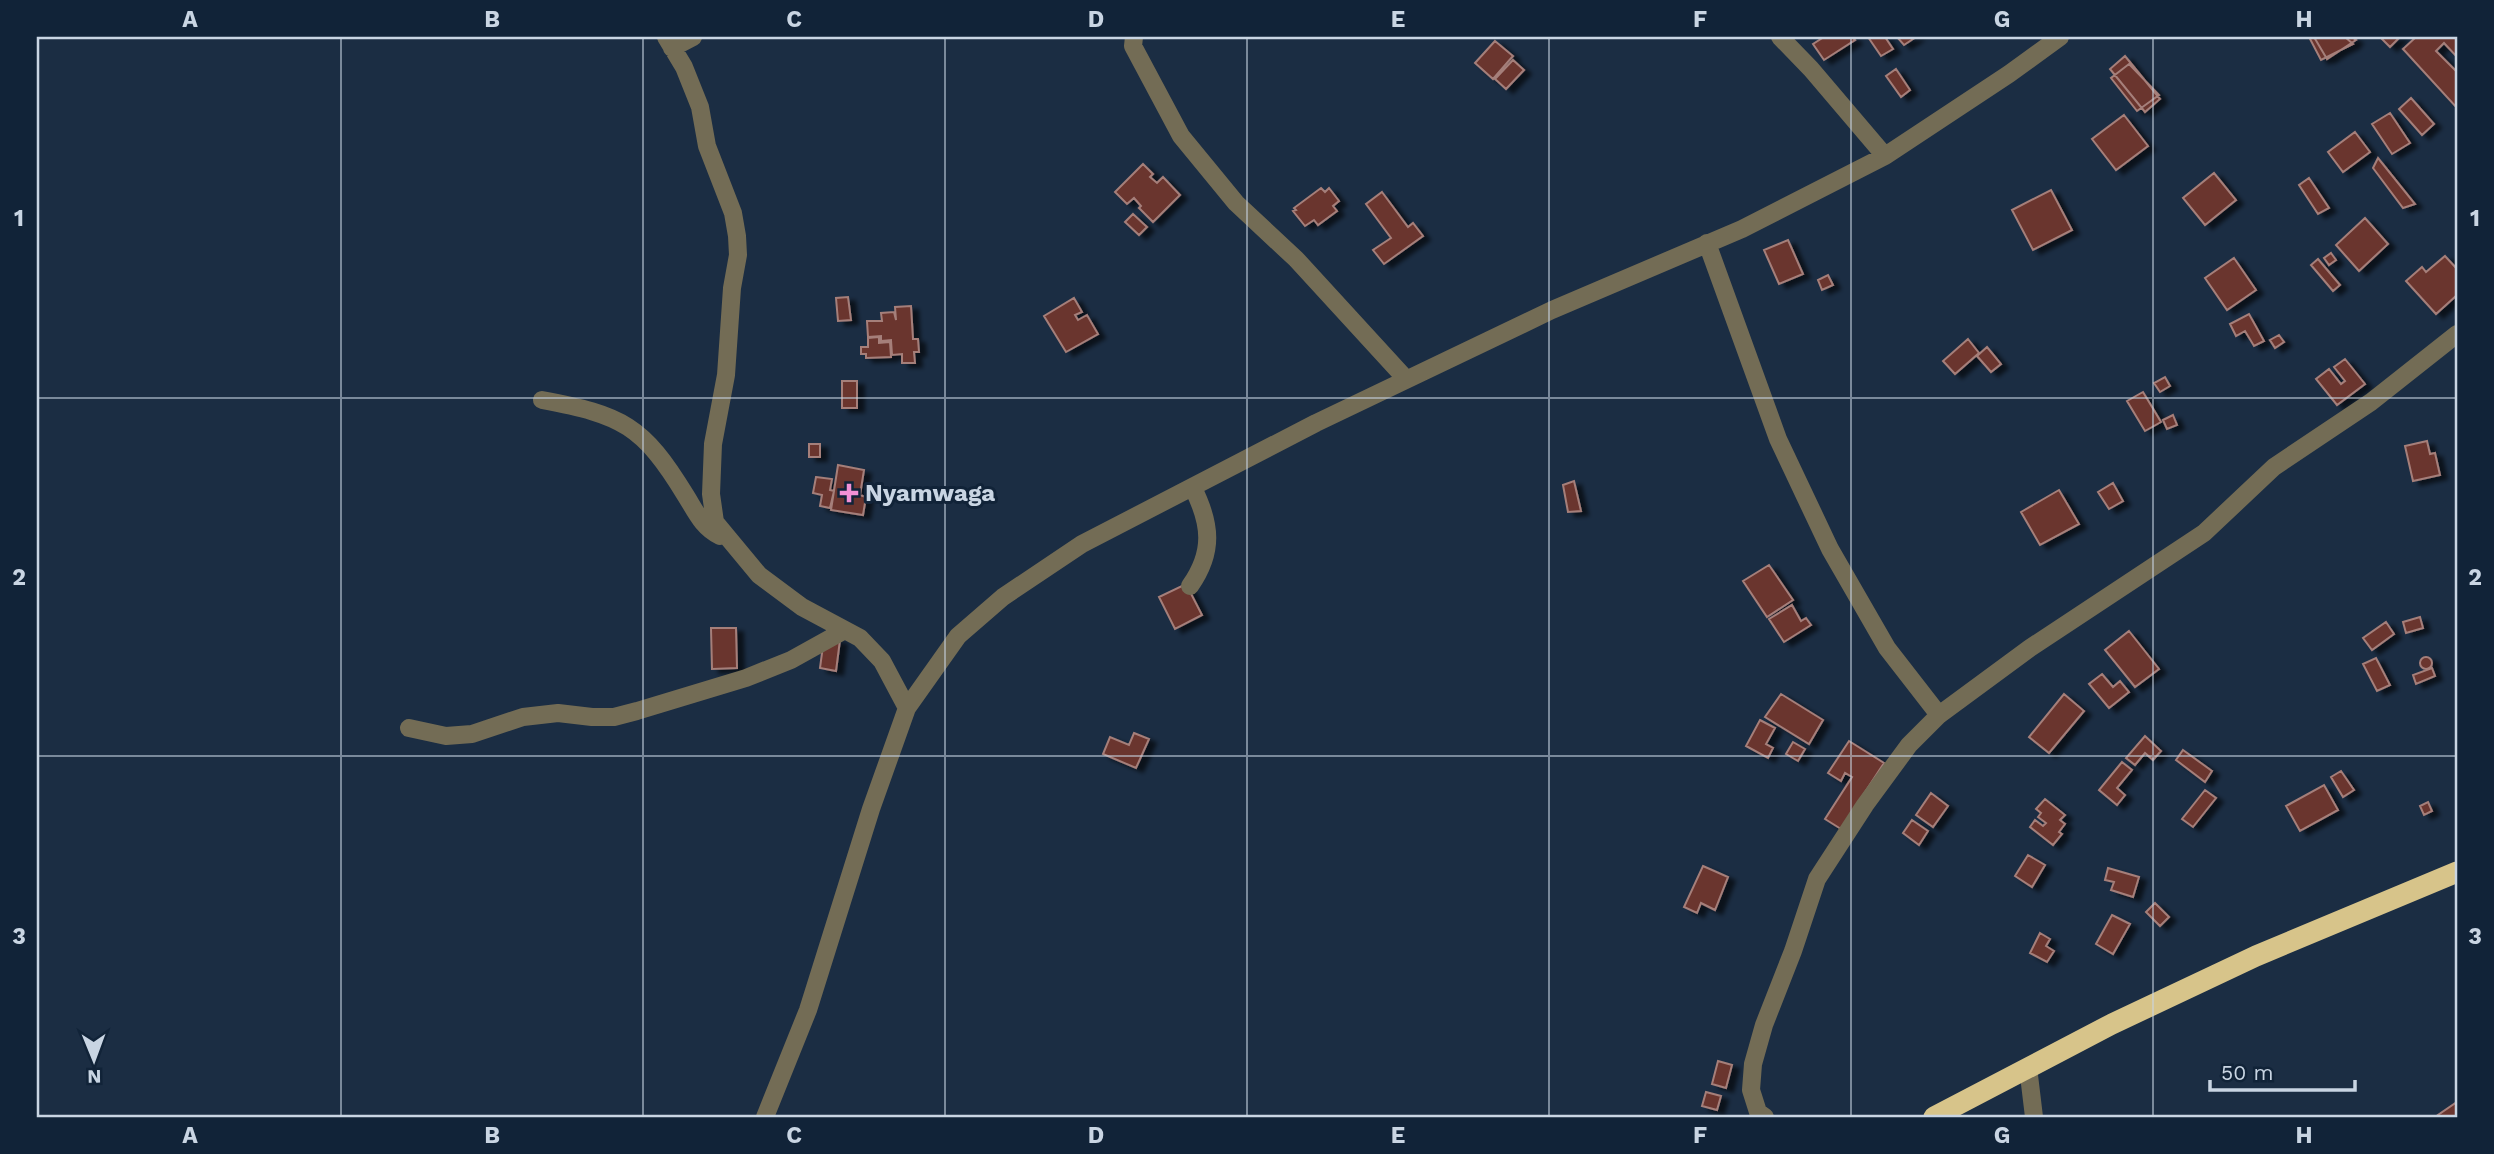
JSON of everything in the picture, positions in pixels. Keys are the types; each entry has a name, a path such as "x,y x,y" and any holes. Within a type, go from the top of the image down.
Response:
{"highway":[{"path":"1934,1117 2028,1067 2256,956 2457,872"}],"street":[{"path":"693,37 669,42 684,67 700,107 707,146 733,213 738,255 732,288 726,375 713,444 711,477 715,522 760,575 802,607 860,638 882,661 907,708"},
{"path":"1134,37 1133,46 1181,136 1237,204 1296,259 1406,379"},
{"path":"1780,37 1885,156"},
{"path":"765,1117 808,1010 871,809 907,708 958,636 1003,597 1082,544 1406,379 1552,310 1742,229 1885,156 2060,37"},
{"path":"1707,243 1778,439 1830,549 1887,648 1939,715"},
{"path":"1766,1117 1758,1112 1751,1090 1753,1063 1817,879 1902,755 1939,715 2030,648 2204,533 2274,467 2371,402 2457,334"},
{"path":"542,400 592,409 626,423 648,441 710,532 732,543"},
{"path":"1190,586 1204,565 1208,551 1204,517 1193,488"},
{"path":"409,728 446,736 471,734 523,717 558,713 614,717 746,678 791,660 845,630"},
{"path":"2028,1067 2034,1117"}],"building":[{"path":"1824,37 1852,37 1855,40 1824,60 1813,44"},
{"path":"1868,37 1885,37 1893,49 1881,56"},
{"path":"1897,37 1916,37 1904,45"},
{"path":"2309,37 2345,37 2353,44 2321,60"},
{"path":"2314,37 2352,37 2356,40 2327,59"},
{"path":"2380,37 2400,37 2390,47"},
{"path":"2416,37 2457,37 2457,57 2444,43 2436,51 2457,72 2457,108 2403,49"},
{"path":"1495,41 1513,56 1493,79 1475,63"},
{"path":"2125,56 2160,99 2145,112 2110,69"},
{"path":"1513,60 1524,70 1506,89 1495,79"},
{"path":"2129,64 2159,95 2137,111 2111,78"},
{"path":"1896,69 1910,90 1901,97 1886,76"},
{"path":"2411,98 2434,124 2422,135 2399,109"},
{"path":"2390,113 2410,143 2392,154 2372,124"},
{"path":"2124,115 2148,146 2116,170 2092,139"},
{"path":"2355,132 2370,152 2343,172 2328,152"},
{"path":"2378,158 2415,204 2403,208 2373,168"},
{"path":"1143,164 1153,174 1150,177 1157,183 1163,177 1180,195 1153,222 1139,208 1141,206 1134,198 1127,204 1115,192"},
{"path":"2214,173 2236,200 2205,225 2183,198"},
{"path":"2309,178 2329,208 2318,214 2299,185"},
{"path":"1321,188 1325,192 1329,188 1339,201 1333,206 1337,211 1318,225 1314,220 1305,226 1293,211 1296,210 1294,208"},
{"path":"2051,190 2072,230 2033,250 2012,210"},
{"path":"1382,192 1408,227 1413,223 1423,236 1384,264 1373,250 1391,238 1366,204"},
{"path":"1133,214 1147,227 1139,235 1125,222"},
{"path":"2365,218 2388,244 2359,271 2336,245"},
{"path":"1788,240 1803,274 1779,284 1764,250"},
{"path":"2331,253 2336,260 2329,265 2324,258"},
{"path":"2445,256 2457,269 2457,295 2436,314 2406,281 2422,267 2426,272"},
{"path":"2234,258 2256,290 2227,310 2205,278"},
{"path":"2318,259 2340,285 2333,291 2311,265"},
{"path":"1828,275 1833,285 1822,290 1818,280"},
{"path":"848,297 851,320 838,321 836,298"},
{"path":"1074,298 1082,312 1075,315 1078,320 1087,315 1098,334 1066,352 1044,316"},
{"path":"911,306 913,339 918,339 919,352 914,352 915,363 902,363 902,354 892,355 891,340 881,341 881,336 868,337 867,321 882,321 881,313 894,312 896,320 895,307"},
{"path":"2249,314 2264,341 2254,346 2245,331 2236,336 2230,324"},
{"path":"2279,335 2284,342 2275,348 2270,340"},
{"path":"879,337 879,343 890,342 891,357 866,358 866,354 861,354 861,347 868,347 868,338"},
{"path":"1968,339 1979,353 1955,374 1943,361"},
{"path":"1987,347 2001,364 1991,372 1977,356"},
{"path":"2345,359 2365,384 2337,405 2316,379 2329,369 2341,384 2345,381 2334,367"},
{"path":"2165,377 2170,386 2160,392 2154,383"},
{"path":"842,381 857,381 857,408 842,408"},
{"path":"2143,392 2161,422 2145,431 2127,401"},
{"path":"2173,415 2177,425 2167,429 2163,420"},
{"path":"2427,441 2430,454 2435,453 2440,475 2413,481 2405,446"},
{"path":"809,444 820,444 820,457 809,457"},
{"path":"838,465 864,470 860,495 866,497 863,515 831,510"},
{"path":"816,477 832,479 830,490 834,491 830,508 820,506 822,495 813,493"},
{"path":"1574,481 1581,511 1568,512 1563,485"},
{"path":"2113,483 2123,501 2109,509 2098,492"},
{"path":"2059,490 2079,524 2040,545 2021,512"},
{"path":"1769,565 1793,600 1767,617 1743,581"},
{"path":"1186,584 1202,615 1175,629 1159,597"},
{"path":"1792,605 1801,621 1806,618 1811,625 1784,642 1769,619"},
{"path":"2420,617 2423,628 2406,633 2403,622"},
{"path":"2386,622 2394,634 2372,650 2363,638"},
{"path":"711,628 736,628 737,668 712,669"},
{"path":"2129,631 2159,669 2135,687 2105,650"},
{"path":"824,638 840,640 836,671 820,668"},
{"path":"2376,658 2390,685 2377,691 2363,664"},
{"path":"2421,658 2431,658 2431,668 2421,668"},
{"path":"2432,668 2435,676 2416,684 2413,675"},
{"path":"2102,674 2113,687 2120,681 2129,692 2109,708 2089,684"},
{"path":"1781,694 1823,720 1809,744 1765,717"},
{"path":"2064,694 2084,711 2049,753 2029,737"},
{"path":"1760,720 1775,728 1766,744 1773,748 1768,758 1746,746"},
{"path":"1134,733 1149,739 1136,768 1103,754 1110,737 1129,745"},
{"path":"2145,736 2161,751 2153,760 2145,753 2135,765 2126,758"},
{"path":"1849,741 1884,763 1841,829 1825,819 1852,777 1845,773 1841,781 1828,773"},
{"path":"1793,742 1805,749 1798,761 1786,754"},
{"path":"2183,750 2212,771 2205,782 2176,760"},
{"path":"2122,762 2132,770 2117,788 2125,795 2117,805 2099,790"},
{"path":"2341,771 2354,790 2343,797 2331,777"},
{"path":"2324,785 2338,810 2300,831 2286,806"},
{"path":"2205,790 2216,798 2193,827 2182,819"},
{"path":"1931,793 1948,806 1933,827 1916,815"},
{"path":"2045,799 2065,815 2060,820 2065,824 2059,832 2062,834 2053,845 2030,827 2035,820 2043,826 2046,823 2038,817 2041,813 2036,809"},
{"path":"2428,802 2432,811 2424,815 2420,806"},
{"path":"1912,820 1928,831 1919,845 1903,833"},
{"path":"2028,855 2045,865 2032,887 2015,876"},
{"path":"1703,866 1728,877 1715,910 1701,903 1697,913 1684,907"},
{"path":"2108,868 2139,877 2133,897 2111,890 2114,882 2105,880"},
{"path":"2155,903 2169,917 2160,926 2146,912"},
{"path":"2112,915 2130,924 2113,954 2096,944"},
{"path":"2040,933 2050,939 2046,946 2054,951 2047,962 2030,953"},
{"path":"1718,1061 1732,1065 1726,1088 1712,1084"},
{"path":"1706,1092 1721,1096 1717,1110 1702,1106"},
{"path":"2457,1102 2457,1117 2435,1117"}],"place":[{"name":"Nyamwaga","path":"849,493"}]}
